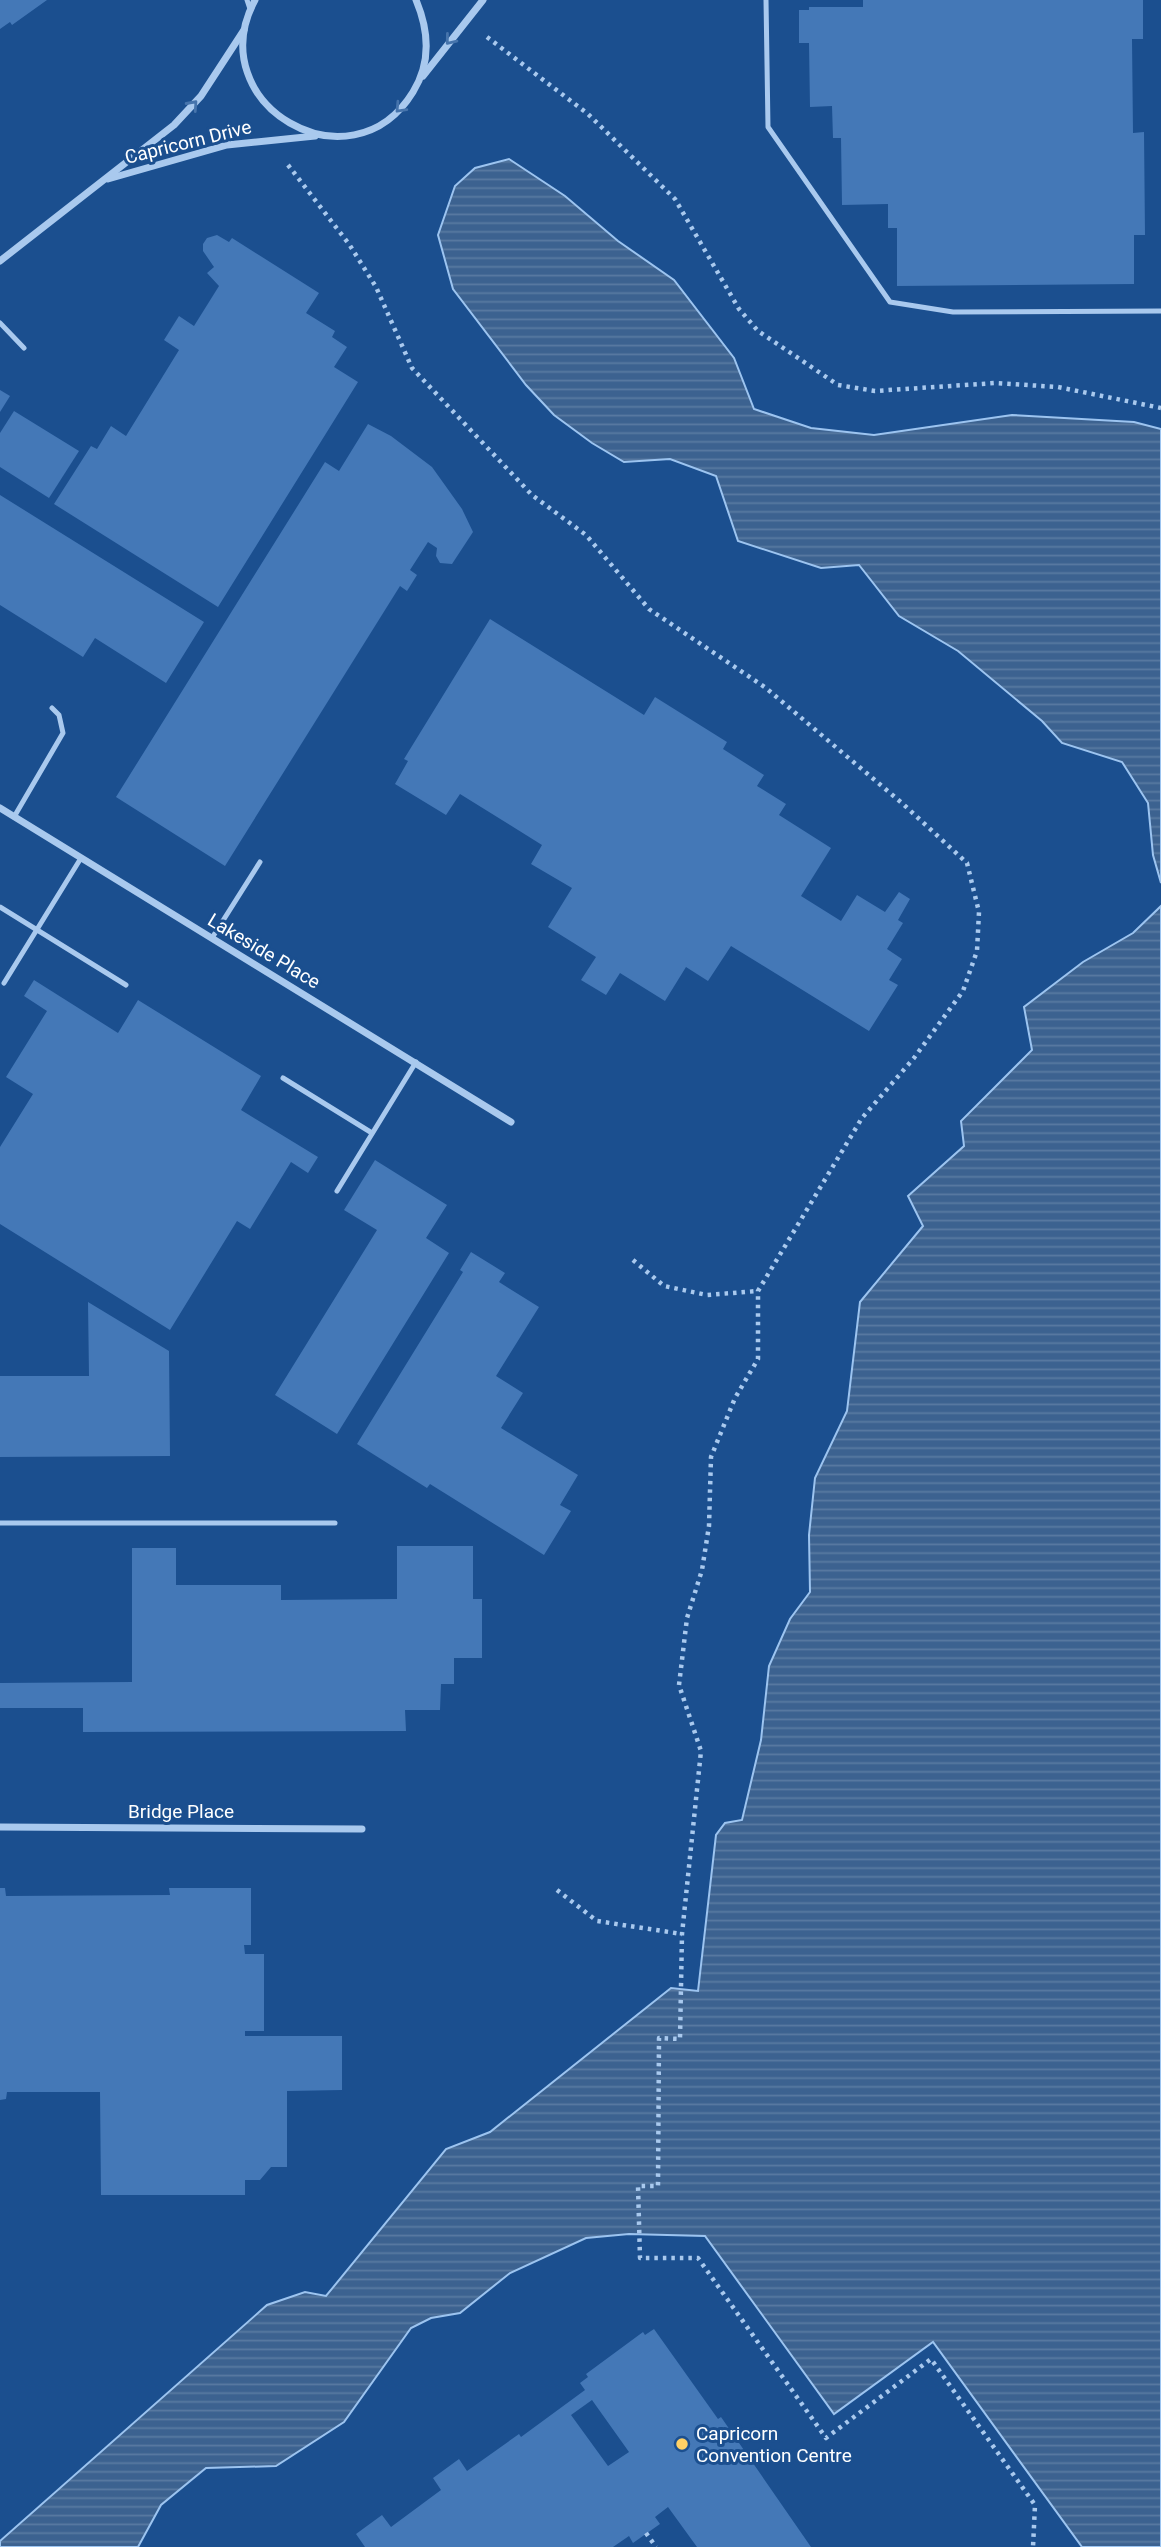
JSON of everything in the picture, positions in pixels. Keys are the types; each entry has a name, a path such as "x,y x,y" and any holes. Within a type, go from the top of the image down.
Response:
{"street":[{"path":"255,0 244,29 245,62 256,93 285,122 322,136"},
{"path":"416,0 424,20 427,41 419,82"},
{"path":"419,82 483,0"},
{"name":"Capricorn Drive","path":"0,261 174,125 201,96 244,29"},
{"name":"Capricorn Drive","path":"104,180 227,145 268,139 346,136 379,125 406,103 419,82"},
{"name":"Lakeside Place","path":"0,808 511,1122"},
{"name":"Bridge Place","path":"0,1827 362,1829"}],"lane":[{"path":"247,0 250,9"},
{"path":"766,0 768,127 890,302 953,312 1161,311"},
{"path":"0,323 24,348"},
{"path":"14,817 63,733 63,723 52,708"},
{"path":"4,984 80,858"},
{"path":"212,938 260,862"},
{"path":"0,907 126,985"},
{"path":"337,1191 416,1062"},
{"path":"283,1078 372,1133"},
{"path":"0,1523 335,1522"}],"path":[{"path":"466,21 588,114 675,199 739,309 758,331 838,386 875,391 995,383 1058,387 1161,408"},
{"path":"268,139 349,244 376,287 412,368 532,495 586,535 649,609 766,688 903,804 967,863 979,912 977,951 963,991 914,1058 862,1118 758,1291 758,1359 734,1398 711,1457 709,1526 702,1570 687,1618 679,1685 701,1751 682,1934 680,2039 659,2038 658,2186 638,2186 638,2246 640,2258 698,2258 826,2438 931,2359 1035,2505 1033,2547"},
{"path":"633,1260 664,1286 707,1295 758,1291"},
{"path":"557,1890 597,1921 682,1934"},
{"path":"646,2533 656,2547"}],"water":[{"path":"509,159 565,196 618,241 674,280 734,358 754,409 811,428 874,435 1012,415 1134,422 1161,429 1161,883 1153,855 1148,803 1122,762 1062,743 1042,721 958,651 899,616 859,565 821,568 738,541 716,476 670,459 624,462 554,415 526,385 453,289 438,235 455,186 475,168"},
{"path":"1161,906 1161,2547 1082,2547 933,2342 834,2414 705,2236 629,2234 586,2238 510,2273 460,2313 431,2318 411,2328 344,2422 276,2466 206,2468 161,2505 138,2547 0,2547 0,2541 267,2305 305,2292 326,2296 446,2149 490,2132 671,1988 698,1991 716,1835 725,1823 742,1820 761,1740 769,1666 790,1619 810,1592 809,1535 815,1478 847,1411 860,1302 923,1226 908,1196 964,1146 961,1121 1032,1050 1024,1007 1083,962 1133,933"}],"building":[{"path":"0,0 47,0 12,25 10,22 0,29"},
{"path":"863,0 1143,0 1143,39 1132,39 1133,133 1144,132 1145,235 1134,235 1134,284 897,286 897,228 888,228 888,204 842,205 841,138 833,138 832,106 810,107 809,43 799,43 799,10 809,10 809,7 863,7"},
{"path":"217,235 229,242 232,238 319,293 306,313 335,331 332,337 347,347 334,367 358,382 218,607 54,504 91,446 97,449 111,426 126,436 179,350 164,340 179,316 194,326 219,286 207,273 214,267 203,251 207,238"},
{"path":"0,390 10,396 0,412"},
{"path":"14,411 79,451 49,498 0,467 0,433"},
{"path":"368,424 391,436 432,467 462,509 473,532 452,564 440,563 436,556 437,548 428,542 410,570 417,575 407,591 400,586 225,866 116,797 325,462 339,471"},
{"path":"0,495 204,622 166,683 95,638 83,657 0,605"},
{"path":"490,619 644,715 655,697 727,742 723,749 764,775 757,786 786,804 779,815 831,848 801,896 841,921 857,895 885,912 899,892 910,899 898,920 903,923 887,949 902,959 889,980 898,985 869,1031 731,946 708,981 686,967 665,1001 620,973 606,995 581,980 596,957 548,927 572,888 531,864 542,845 460,794 446,815 395,784 408,761 404,759"},
{"path":"34,980 118,1033 138,1000 261,1076 241,1110 318,1157 308,1173 291,1162 250,1229 237,1221 170,1330 0,1224 0,1147 33,1094 6,1077 47,1011 24,996"},
{"path":"375,1160 447,1205 426,1238 449,1253 337,1434 275,1395 377,1230 344,1210"},
{"path":"471,1252 505,1273 499,1282 539,1307 496,1376 523,1393 501,1428 578,1475 560,1505 571,1511 544,1555 430,1484 427,1488 357,1444 463,1272 460,1270"},
{"path":"88,1302 169,1351 170,1456 0,1457 0,1376 89,1376"},
{"path":"397,1546 473,1546 473,1599 482,1599 482,1658 454,1658 454,1684 441,1684 440,1710 405,1710 406,1731 83,1732 83,1708 0,1708 0,1683 132,1682 132,1548 176,1548 176,1585 281,1585 281,1600 397,1599"},
{"path":"0,1888 5,1888 6,1896 170,1895 169,1888 251,1888 251,1945 244,1945 245,1954 264,1954 264,2031 245,2031 245,2036 342,2036 342,2090 287,2091 287,2167 271,2167 260,2180 245,2180 245,2195 101,2195 100,2092 7,2092 6,2099 0,2100"},
{"name":"Capricorn Convention Centre","path":"654,2329 718,2419 721,2417 811,2547 697,2547 668,2507 655,2517 660,2524 633,2543 629,2536 613,2547 365,2547 356,2534 382,2515 391,2527 441,2490 433,2478 459,2459 467,2471 519,2434 521,2437 585,2390 580,2383 588,2377 586,2374 643,2332 645,2335","holes":["592,2400 629,2452 608,2466 571,2415"]}],"place":[{"name":"Capricorn Convention Centre","path":"682,2444"}]}
